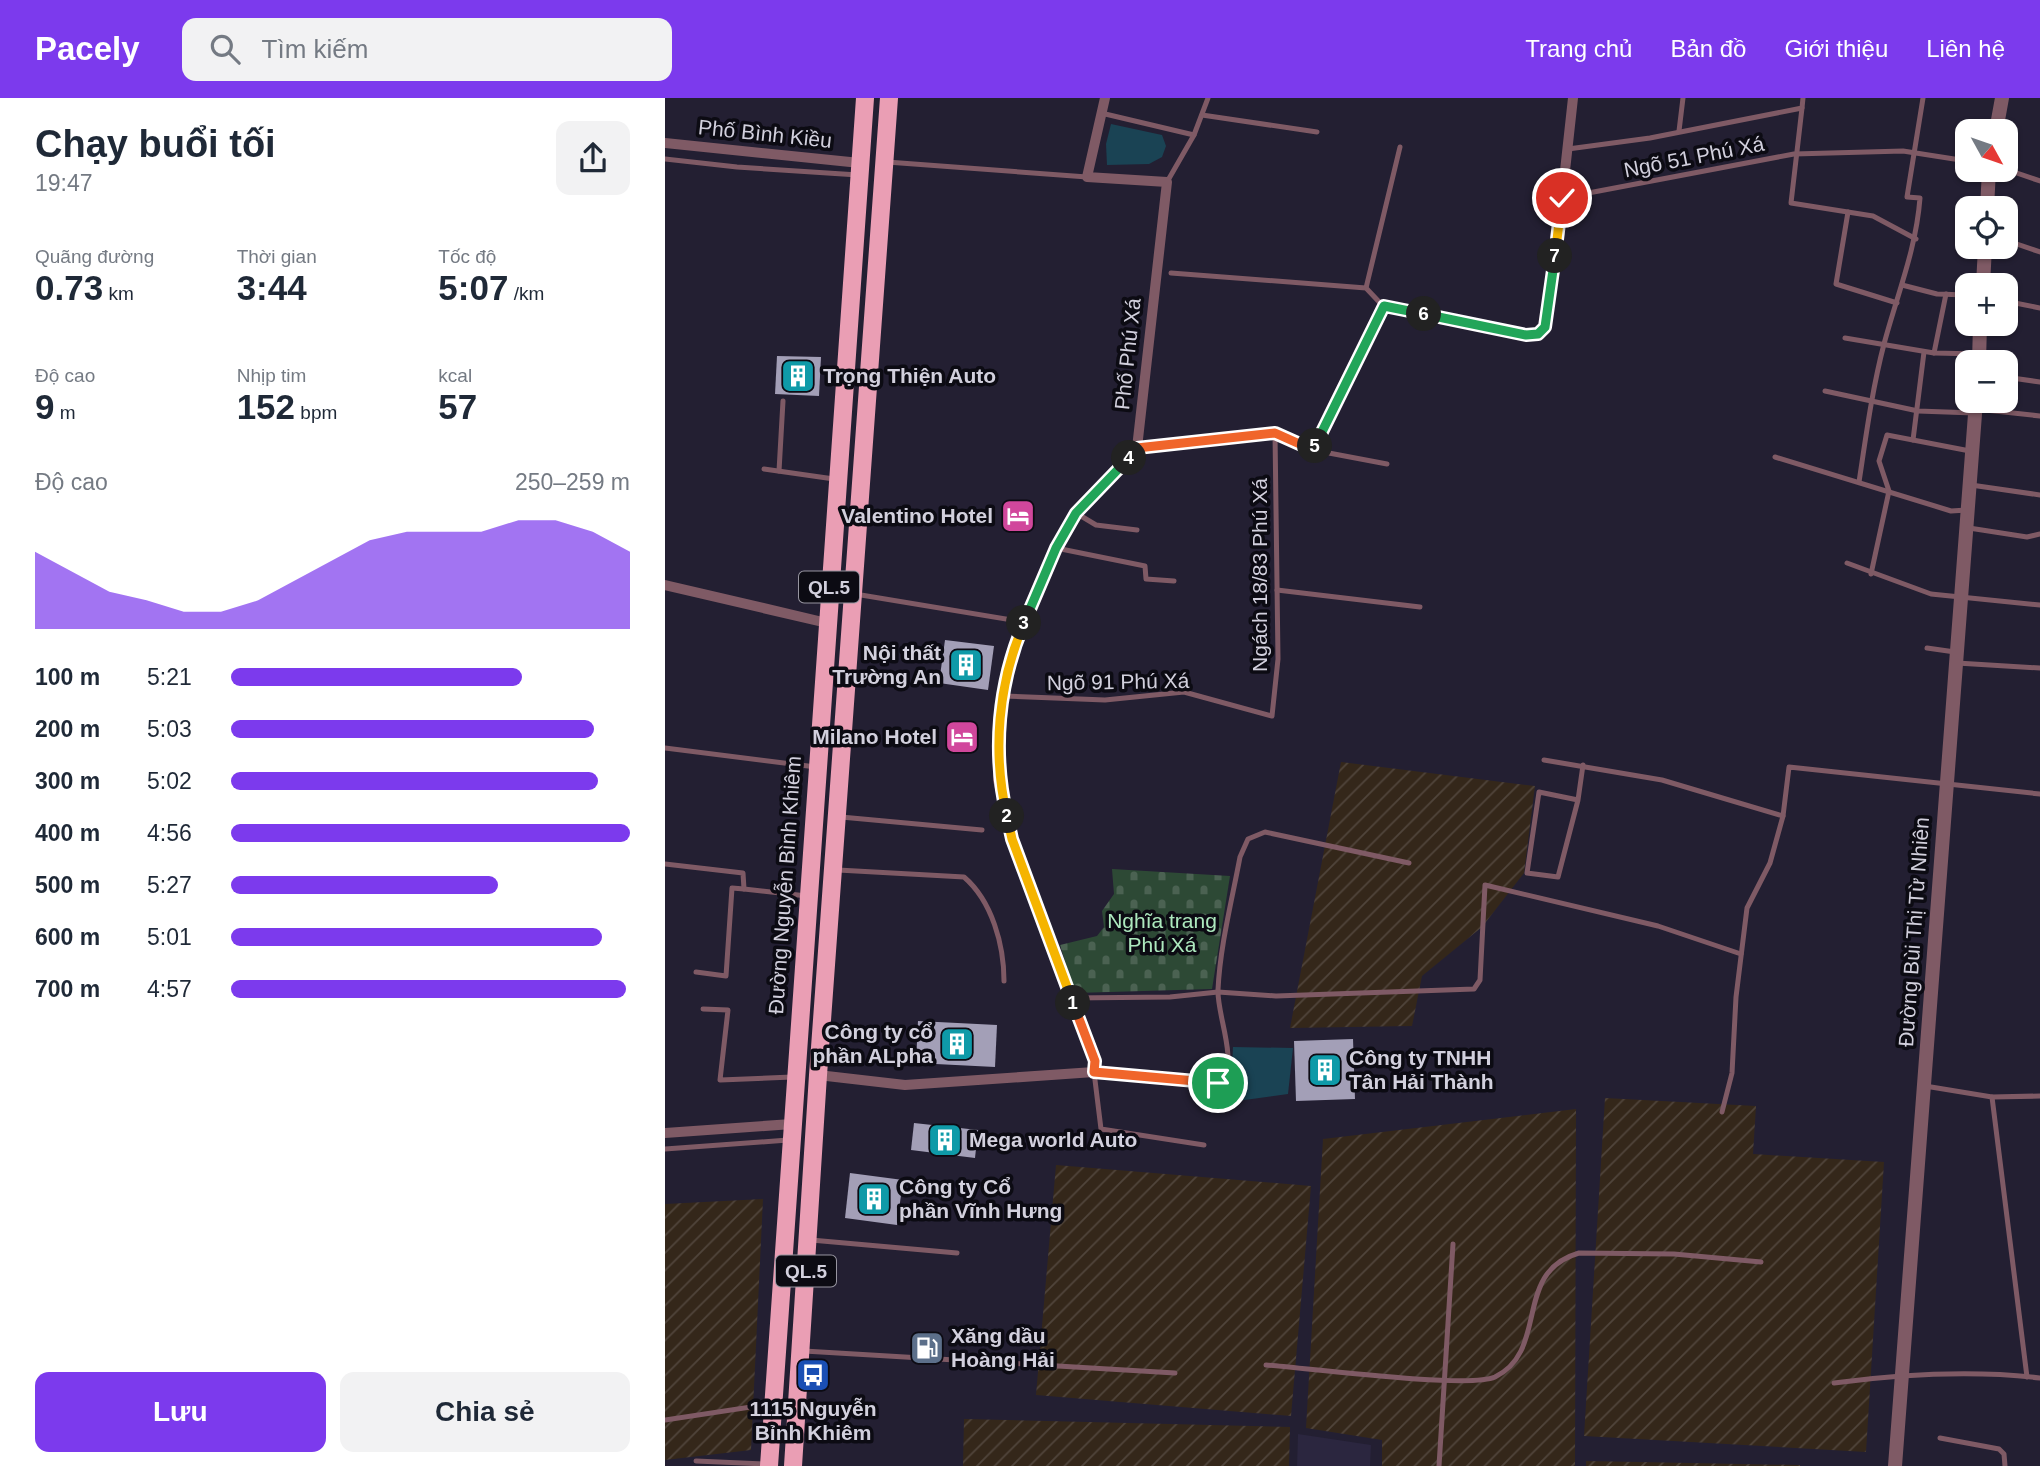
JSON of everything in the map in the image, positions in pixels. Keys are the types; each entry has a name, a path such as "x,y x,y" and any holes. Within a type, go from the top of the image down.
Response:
{"highway":[{"name":"Đường Nguyễn Bình Khiêm","path":"769,1465 865,98"},
{"name":"QL.5","path":"793,1466 818,1075 889,98"},
{"path":"795,1076 818,1075"}],"street":[{"path":"1105,98 1087,177 1167,182"},
{"path":"1562,198 1573,98"},
{"path":"1999,119 2003,98"},
{"name":"Phố Bình Kiều","path":"665,143 861,169"},
{"name":"Phố Phú Xá","path":"1137,448 1167,182"},
{"name":"Đường Bùi Thị Từ Nhiên","path":"1895,1466 1946,786 1969,528 1975,413"},
{"path":"818,1075 905,1086 1094,1072 1095,1061 1012,839 998,780 1003,696 1012,652 1056,548 1076,513 1137,448"},
{"path":"665,585 827,623"},
{"path":"665,1132 792,1132"}],"lane":[{"path":"1167,182 1194,135 1208,98"},
{"path":"1679,131 1683,98"},
{"path":"1803,98 1794,154 1791,203 1873,216 1916,239"},
{"path":"1859,482 1871,401 1884,345 1916,239 1920,198 1907,197 1923,98"},
{"path":"1568,149 1802,108"},
{"path":"1101,113 1194,135"},
{"path":"1202,115 1318,132"},
{"path":"1366,288 1400,147"},
{"name":"Ngõ 51 Phú Xá","path":"1562,198 1794,154 1916,153 1955,159"},
{"path":"665,159 737,167 861,169"},
{"path":"885,162 1087,177"},
{"path":"2018,173 2040,181"},
{"path":"1171,273 1366,288 1384,306 1526,335 1538,334 1545,327 1562,198"},
{"path":"1848,212 1836,284 1896,303"},
{"path":"2018,244 2040,252"},
{"path":"1902,285 1955,294"},
{"path":"1934,353 1946,294"},
{"path":"2018,304 2040,308"},
{"path":"1313,450 1384,306"},
{"path":"1845,338 1955,355"},
{"path":"1913,440 1924,352"},
{"path":"2018,379 2040,382"},
{"path":"1825,391 1918,411 1955,412"},
{"path":"779,471 783,401"},
{"path":"2018,412 2040,416"},
{"path":"1137,448 1275,433 1313,450 1387,464"},
{"name":"Ngách 18/83 Phú Xá","path":"1272,716 1278,659 1275,433"},
{"path":"1871,573 1889,491 1879,461 1887,435 1973,452"},
{"path":"1775,457 1951,511 1970,509"},
{"path":"764,469 838,480"},
{"path":"1971,485 2040,495"},
{"path":"1076,513 1096,525 1137,530"},
{"path":"1969,528 2027,537 2040,534"},
{"path":"1056,548 1145,566 1146,579 1174,581"},
{"path":"1847,564 1931,594 2040,605"},
{"path":"1277,590 1420,607"},
{"path":"852,594 1024,622"},
{"path":"1927,648 1957,657 2040,668"},
{"name":"Ngõ 91 Phú Xá","path":"1003,696 1105,700 1184,692 1272,716"},
{"path":"665,748 816,766"},
{"path":"1544,760 1662,780 1783,816"},
{"path":"1579,800 1539,792 1527,873 1558,877 1579,800 1583,765"},
{"path":"1722,1112 1732,1073 1747,908 1770,863 1783,816 1789,767 1946,786 2040,793"},
{"path":"838,817 982,830"},
{"path":"1204,1145 1101,1129 1094,1072 1210,1083 1223,1080 1227,1069 1225,1033 1218,992 1240,857 1248,839 1265,832 1409,863"},
{"path":"665,864 743,873 744,889"},
{"path":"834,870 964,877 973,886 992,919 1004,959 1004,981"},
{"path":"1071,998 1170,997 1218,992 1276,996 1474,989 1480,979 1485,884 1658,926 1741,954"},
{"path":"696,972 726,976 732,888 807,896"},
{"path":"703,1009 728,1010 720,1080 795,1076"},
{"path":"1923,1086 1992,1097 2040,1096"},
{"path":"1992,1097 2027,1377"},
{"path":"665,1149 792,1132"},
{"path":"808,1240 957,1253"},
{"path":"1439,1466 1453,1244"},
{"path":"1266,1364 1443,1380 1474,1381 1493,1378 1509,1368 1523,1347 1542,1279 1564,1257 1579,1253 1674,1254 1761,1262"},
{"path":"801,1351 1175,1373"},
{"path":"1834,1383 1903,1374 2040,1378"},
{"path":"665,1420 773,1404"},
{"path":"1941,1438 1999,1449 2004,1454 2005,1466"},
{"path":"696,1461 769,1465"}],"shaded area":[{"path":"1341,762 1535,786 1524,873 1482,927 1422,976 1412,1026 1290,1028"},
{"path":"1605,1098 1756,1106 1753,1154 1884,1162 1866,1452 1584,1436"},
{"path":"1576,1109 1575,1466 1382,1466 1382,1440 1306,1428 1323,1139"},
{"path":"1056,1165 1311,1186 1291,1416 1036,1395"},
{"path":"763,1199 751,1450 665,1460 665,1204"},
{"path":"964,1419 1290,1427 1289,1466 963,1466"},
{"path":"1298,1434 1371,1445 1370,1466 1297,1466"},
{"path":"1586,1461 1800,1465 1800,1466 1586,1466"}],"green space":[{"name":"Nghĩa trang Phú Xá","path":"1112,869 1230,876 1212,989 1075,993 1060,945 1097,936 1104,927 1102,911 1114,894"}],"water":[{"path":"1111,124 1162,135 1166,146 1162,157 1149,164 1107,165 1106,144"},
{"path":"1233,1047 1293,1048 1288,1094 1230,1102"}],"building":[{"name":"Trọng Thiện Auto","path":"777,356 821,357 819,396 775,394"},
{"name":"Nội thất Trường An","path":"945,640 994,646 988,690 939,683"},
{"name":"Công ty cổ phần ALpha","path":"918,1021 997,1025 995,1067 916,1063"},
{"name":"Công ty TNHH Tân Hải Thành","path":"1353,1039 1355,1099 1296,1101 1294,1041"},
{"name":"Mega world Auto","path":"914,1123 978,1130 975,1158 911,1150"},
{"name":"Công ty Cổ phần Vĩnh Hưng","path":"850,1173 903,1180 897,1225 845,1218"}],"place":[{"name":"Trọng Thiện Auto","path":"798,376"},
{"name":"Valentino Hotel","path":"1018,516"},
{"name":"Nội thất Trường An","path":"966,665"},
{"name":"Milano Hotel","path":"962,737"},
{"name":"Công ty cổ phần ALpha","path":"957,1044"},
{"name":"Công ty TNHH Tân Hải Thành","path":"1325,1070"},
{"name":"Mega world Auto","path":"945,1140"},
{"name":"Công ty Cổ phần Vĩnh Hưng","path":"874,1199"},
{"name":"Xăng dầu Hoàng Hải","path":"927,1348"},
{"name":"1115 Nguyễn Bỉnh Khiêm","path":"813,1375"}],"route":[{"path":"1218,1083 1094,1072 1095,1061 1012,839 998,780 1000,713 1012,652 1056,548 1076,513 1112,478 1137,448 1275,433 1313,450 1384,306 1526,335 1538,334 1545,327 1562,198"}]}
